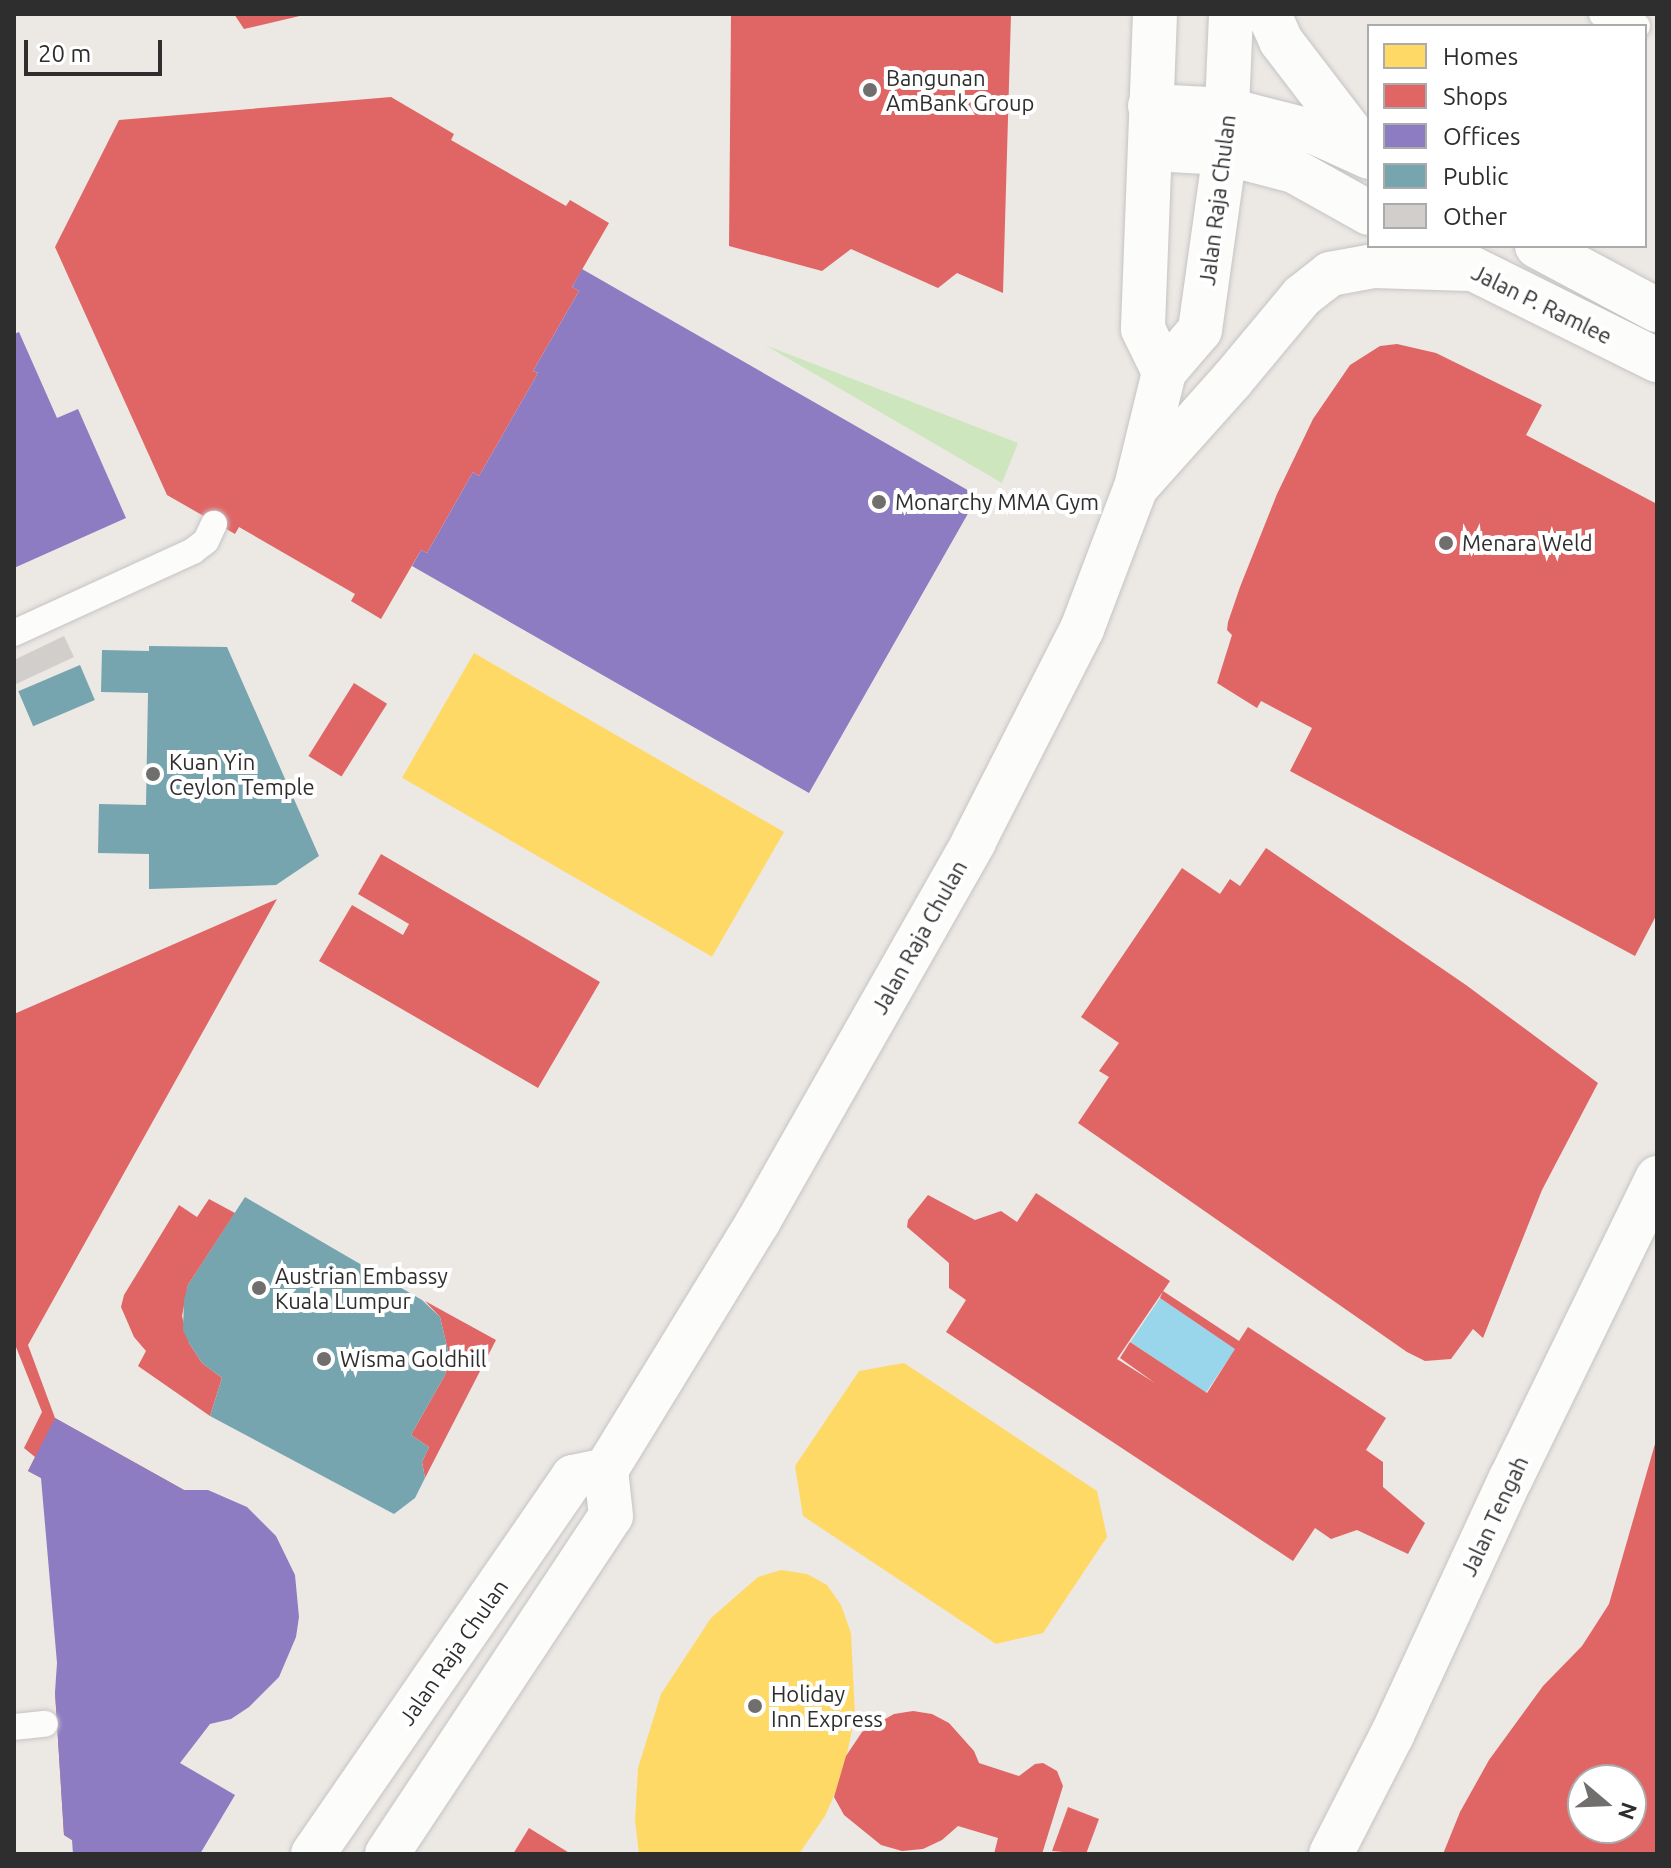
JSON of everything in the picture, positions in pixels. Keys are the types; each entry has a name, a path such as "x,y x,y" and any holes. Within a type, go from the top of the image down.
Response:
{"main road":[{"path":"1155,14 1143,329 1164,372"},
{"name":"Jalan Raja Chulan","path":"313,1854 573,1477 606,1470 758,1222 974,841 1082,629 1136,487 1164,372 1200,330 1225,153 1231,14"},
{"path":"1269,14 1281,41 1367,154"},
{"path":"1150,106 1228,110 1314,132 1367,156"},
{"path":"1152,149 1225,153 1294,171 1367,212"},
{"name":"Jalan P. Ramlee","path":"1432,248 1657,360"},
{"path":"1541,248 1657,310"},
{"path":"1136,487 1302,296 1330,274 1374,266 1470,269"},
{"name":"Jalan Tengah","path":"1331,1854 1392,1735 1517,1465 1657,1178"},
{"path":"387,1854 611,1516 606,1470"}],"lane":[{"path":"1600,14 1631,24"},
{"path":"14,633 193,551 206,541 214,524"},
{"path":"14,1727 45,1724"}],"green space":[{"path":"765,345 1018,443 1002,483"}],"water":[{"path":"1160,1298 1235,1349 1206,1393 1130,1342"}],"building: Homes":[{"path":"474,653 784,832 712,957 402,778"},
{"path":"904,1363 1097,1491 1107,1537 1043,1633 996,1644 803,1516 795,1466 859,1371"},
{"path":"1657,1536 1657,1566 1642,1553"},
{"name":"Holiday Inn Express","path":"781,1570 807,1574 827,1585 841,1605 851,1633 855,1716 842,1777 825,1816 799,1854 639,1854 635,1821 638,1768 661,1694 711,1618 758,1577"},
{"path":"1657,1590 1657,1854 1649,1848 1644,1854 1449,1854 1475,1824 1460,1812 1504,1763 1519,1776 1544,1746 1517,1722 1557,1677 1568,1688 1595,1657 1582,1646 1630,1591 1645,1604"}],"building: Shops":[{"path":"234,14 304,14 304,15 244,29"},
{"name":"Bangunan AmBank Group","path":"731,14 1011,14 1003,293 957,273 938,288 851,249 822,271 729,246"},
{"path":"391,97 454,134 451,140 566,206 570,200 609,223 572,287 579,291 533,371 538,373 479,476 473,472 427,553 421,550 381,619 351,601 355,594 239,527 235,534 167,495 55,247 119,120"},
{"path":"1397,344 1436,353 1542,405 1526,435 1657,504 1657,914 1635,956 1290,771 1312,728 1261,701 1257,708 1217,683 1232,635 1227,630 1228,622 1240,587 1277,494 1313,419 1350,365 1380,346"},
{"path":"354,683 387,704 342,777 308,756"},
{"path":"1266,848 1466,985 1598,1083 1542,1190 1483,1338 1473,1329 1451,1359 1425,1361 1407,1352 1078,1123 1109,1077 1099,1071 1119,1043 1081,1017 1182,868 1220,894 1230,879 1240,886"},
{"path":"381,854 600,982 538,1088 319,961 352,905 403,935 409,924 358,894"},
{"path":"277,899 28,1345 55,1418 184,1490 174,1504 163,1498 153,1516 127,1503 119,1519 28,1471 35,1457 24,1448 42,1412 14,1342 14,1014"},
{"path":"1036,1193 1170,1281 1163,1291 1239,1341 1248,1327 1386,1418 1366,1450 1383,1462 1383,1487 1425,1523 1408,1554 1357,1530 1331,1539 1315,1528 1293,1561 946,1332 966,1300 949,1288 949,1263 907,1227 908,1220 928,1195 975,1220 1001,1211 1017,1222","holes":["1163,1292 1160,1298 1235,1349 1207,1393 1130,1342 1120,1358 1155,1383 1117,1359"]},
{"path":"209,1199 235,1213 188,1285 182,1316 189,1343 202,1363 222,1378 210,1416 138,1366 146,1351 134,1337 121,1307 124,1295 179,1205 197,1217"},
{"path":"425,1301 496,1340 425,1478 422,1462 429,1447 411,1435 445,1375 449,1355 440,1317"},
{"path":"1657,1437 1657,1854 1443,1854 1460,1812 1489,1760 1543,1686 1582,1646 1609,1604"},
{"path":"55,1692 114,1727 89,1770 107,1780 72,1840 64,1835"},
{"path":"913,1711 932,1714 949,1723 974,1751 979,1763 1019,1776 1035,1764 1043,1763 1057,1771 1063,1786 1042,1854 994,1854 998,1838 958,1826 942,1840 923,1849 902,1851 881,1845 844,1815 834,1797 846,1756 862,1732 894,1714"},
{"path":"1068,1807 1099,1819 1086,1854 1052,1851"},
{"path":"529,1828 571,1854 513,1854"}],"building: Offices":[{"path":"582,269 978,496 809,793 412,566 421,550 427,553 473,472 479,476 538,373 533,371 579,291 572,287"},
{"path":"19,332 57,418 78,409 126,518 14,568 14,334"},
{"path":"55,1418 184,1490 208,1490 247,1507 276,1536 295,1575 299,1617 296,1637 279,1677 249,1707 231,1719 210,1724 180,1763 235,1795 200,1854 73,1854 72,1840 64,1835 55,1692 57,1663 41,1478 28,1471"}],"building: Public":[{"path":"149,646 227,647 319,856 276,885 149,889 149,854 98,853 99,804 146,805 148,693 101,692 102,650 149,651"},
{"path":"80,665 95,700 33,726 18,691"},
{"name":"Wisma Goldhill","path":"245,1197 422,1300 440,1317 449,1355 445,1375 411,1435 429,1447 422,1462 425,1478 415,1498 394,1514 210,1416 222,1378 202,1363 189,1343 183,1330 184,1300 188,1285"}],"building: Other":[{"path":"64,636 74,657 14,685 14,660"}],"place":[{"name":"Bangunan AmBank Group","path":"870,90"},
{"name":"Monarchy MMA Gym","path":"879,502"},
{"name":"Menara Weld","path":"1446,543"},
{"name":"Kuan Yin Ceylon Temple","path":"153,774"},
{"name":"Austrian Embassy Kuala Lumpur","path":"259,1288"},
{"name":"Wisma Goldhill","path":"324,1359"},
{"name":"Holiday Inn Express","path":"755,1706"}]}
